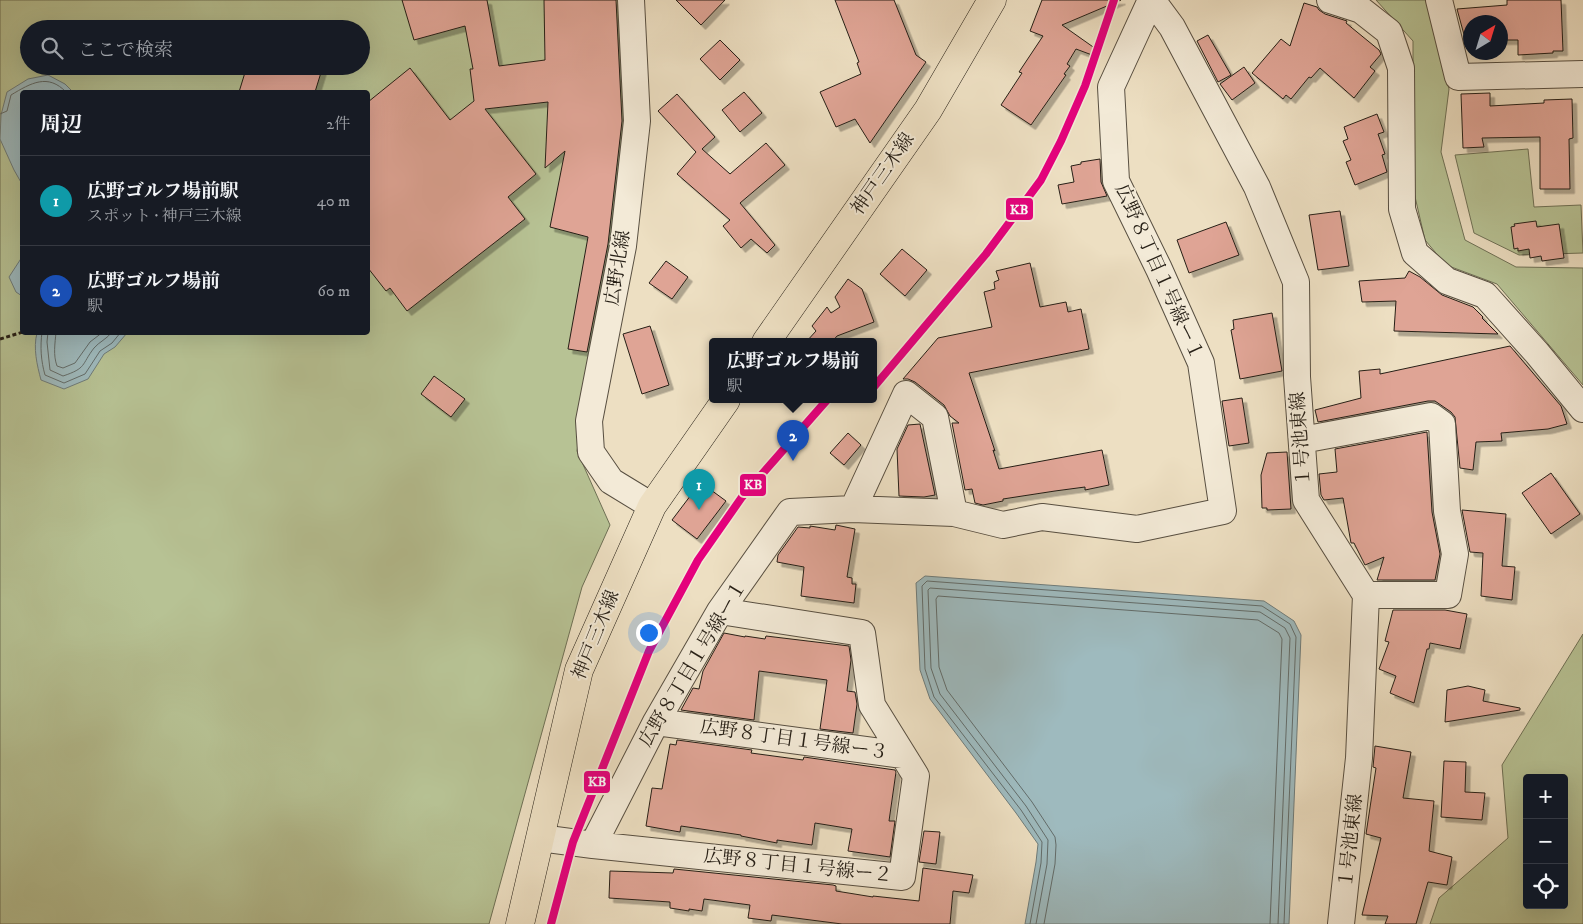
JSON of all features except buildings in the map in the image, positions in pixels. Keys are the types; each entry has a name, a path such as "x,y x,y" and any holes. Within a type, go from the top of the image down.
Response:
{"main road":[{"name":"神戸三木線","path":"769,338 928,110 992,0"},
{"name":"神戸三木線","path":"520,924 579,670 652,506 724,403"}],"street":[{"name":"広野北線","path":"632,0 637,121 623,246 589,421 591,452 611,481 652,506"},
{"name":"１号池東線","path":"1152,0 1172,26 1256,187 1296,282 1297,377 1306,500 1366,595 1359,758 1341,924"},
{"name":"広野８丁目１号線ー１","path":"593,844 656,722 720,611 790,512 853,509 954,513 1003,525 1042,517 1137,529 1223,512 1201,363 1116,181 1111,87 1152,0"},
{"path":"1330,0 1360,10 1389,32 1401,68 1402,208 1415,253 1447,281 1485,295 1537,353 1583,409"},
{"path":"1439,0 1458,77 1583,74"},
{"path":"853,509 906,394 935,416 954,513"},
{"path":"1302,440 1431,416 1442,424 1447,511 1454,554 1448,595 1366,595"},
{"name":"広野８丁目１号線ー２","path":"593,844 902,877 916,776 872,705 862,633 720,611"},
{"name":"広野８丁目１号線ー３","path":"656,722 903,755"},
{"path":"540,838 593,844"}],"path":[{"path":"0,340 20,333"}],"green space":[{"path":"0,0 627,0 630,130 577,451 610,525 582,587 489,924 0,924"},
{"path":"1376,0 1426,0 1449,89 1441,152 1465,240 1516,267 1583,268 1583,385 1497,284 1446,265 1425,240 1413,188 1413,41"},
{"path":"1528,149 1534,207 1581,205 1583,253 1519,255 1474,233 1455,155"},
{"path":"1583,634 1583,924 1430,924 1439,898 1508,838 1502,765"}],"water":[{"path":"48,75 65,84 71,90 20,90 20,180 0,139 1,115 7,92 28,79"},
{"path":"20,260 20,295 16,292 9,277"},
{"path":"37,335 125,335 115,347 104,354 88,379 64,389 41,380 35,351"},
{"path":"925,576 1264,601 1294,621 1301,635 1289,924 1025,924 1038,844 930,699 920,670 916,583"}],"transit line":[{"name":"KB","path":"877,383 986,254 1041,180 1061,141 1085,86 1114,0"},
{"name":"KB","path":"551,924 573,842 649,651 698,560 742,497 824,403"}],"place":[{"name":"広野ゴルフ場前","path":"793,461"},
{"name":"広野ゴルフ場前駅","path":"699,510"}]}
